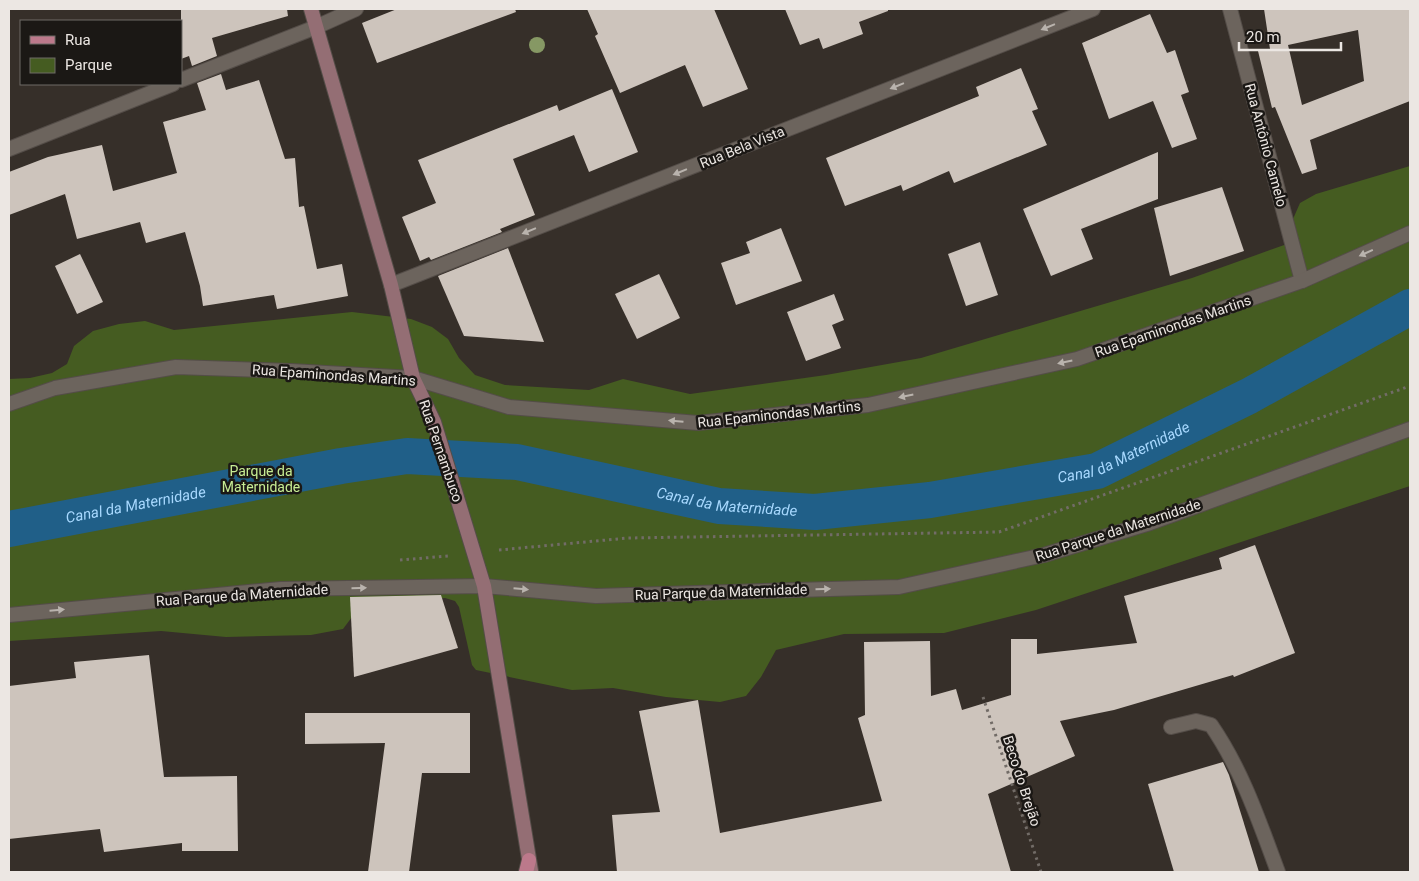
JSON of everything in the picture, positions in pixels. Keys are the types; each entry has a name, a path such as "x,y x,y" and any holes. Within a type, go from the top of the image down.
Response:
{"main road":[{"name":"Rua Pernambuco","path":"311,9 391,286 413,378 434,422 484,586 528,868"}],"street":[{"path":"182,80 316,27 356,9"},
{"name":"Rua Bela Vista","path":"391,286 1093,9"},
{"name":"Rua Antônio Camelo","path":"1230,9 1302,281"},
{"path":"9,149 170,85"},
{"name":"Rua Epaminondas Martins","path":"9,404 55,388 176,367 413,378 510,408 698,423 868,405 1077,359 1302,281 1410,233"},
{"name":"Rua Parque da Maternidade","path":"9,615 281,589 484,586 596,596 899,587 1044,556 1150,523 1410,429"},
{"path":"1171,727 1196,720 1211,724 1238,770 1278,872"}],"path":[{"path":"475,554 529,546 628,538 999,532 1410,386"},
{"name":"Beco do Brejão","path":"983,697 1041,872"}],"green space":[{"name":"Parque da Maternidade","path":"1410,166 1410,486 1036,610 944,633 844,634 776,650 761,677 746,696 720,702 666,697 613,688 572,690 476,670 472,665 459,607 455,601 445,598 371,604 355,613 343,629 311,635 226,637 161,631 9,641 9,379 30,378 52,373 67,364 74,346 93,331 119,324 145,321 174,330 352,312 411,319 432,327 448,339 459,358 475,375 505,385 589,390 623,379 690,394 826,375 921,358 1192,278 1287,244 1293,234 1293,219 1300,203 1316,194"}],"building":[{"path":"181,9 287,9 288,16 212,38 217,56 192,66 189,56 182,59"},
{"path":"397,9 515,9 516,12 377,63 362,23"},
{"path":"587,9 714,9 748,89 703,107 685,65 620,93 595,36 598,34"},
{"path":"785,9 888,9 888,11 859,22 863,34 823,49 819,38 800,45"},
{"path":"1264,9 1410,9 1410,101 1310,140 1317,169 1302,174 1275,107 1272,108 1258,51 1270,49","holes":["1358,30 1364,81 1302,105 1288,45"]},
{"path":"1150,14 1167,53 1175,50 1189,92 1181,95 1197,139 1172,148 1153,101 1109,119 1082,43"},
{"path":"1021,68 1038,109 1032,111 1047,145 954,183 949,171 903,191 901,185 845,206 826,158 979,96 976,87"},
{"path":"221,74 226,90 259,80 285,159 295,158 299,207 304,206 317,269 342,264 348,296 277,309 274,295 203,306 200,286 185,232 146,243 140,222 77,239 65,194 9,215 9,172 48,157 102,145 113,191 177,173 163,122 206,110 197,83"},
{"path":"612,89 638,152 589,172 574,135 513,159 535,215 500,229 502,232 431,260 429,257 420,261 402,217 436,203 418,160 557,105 559,111"},
{"path":"1158,152 1158,199 1081,229 1093,259 1051,276 1023,209"},
{"path":"1222,187 1244,251 1170,276 1154,208"},
{"path":"781,228 802,281 736,305 721,263 750,253 746,242"},
{"path":"980,242 998,295 966,306 948,254"},
{"path":"508,248 544,342 464,336 438,276"},
{"path":"80,254 103,302 77,314 55,266"},
{"path":"659,274 680,318 637,339 615,294"},
{"path":"834,294 844,320 832,325 841,348 806,361 787,312"},
{"path":"1255,545 1295,653 1234,677 1233,675 1114,710 1060,721 1075,756 988,794 1011,872 617,872 612,815 660,812 639,711 698,700 720,833 882,801 858,718 865,715 864,642 930,641 931,696 956,689 962,710 1011,695 1011,639 1037,639 1037,654 1137,643 1124,596 1222,569 1219,558"},
{"path":"441,595 458,648 354,677 350,597"},
{"path":"149,655 164,777 237,776 238,851 182,851 182,843 104,852 100,829 9,839 9,686 76,678 74,662"},
{"path":"305,713 470,713 470,773 422,773 409,872 368,872 385,743 305,744"},
{"path":"1223,762 1229,775 1259,872 1174,872 1148,784"}],"waterway":[{"name":"Canal da Maternidade","path":"9,529 341,466 407,456 517,462 719,506 815,512 930,500 1097,471 1249,396 1410,307"}]}
